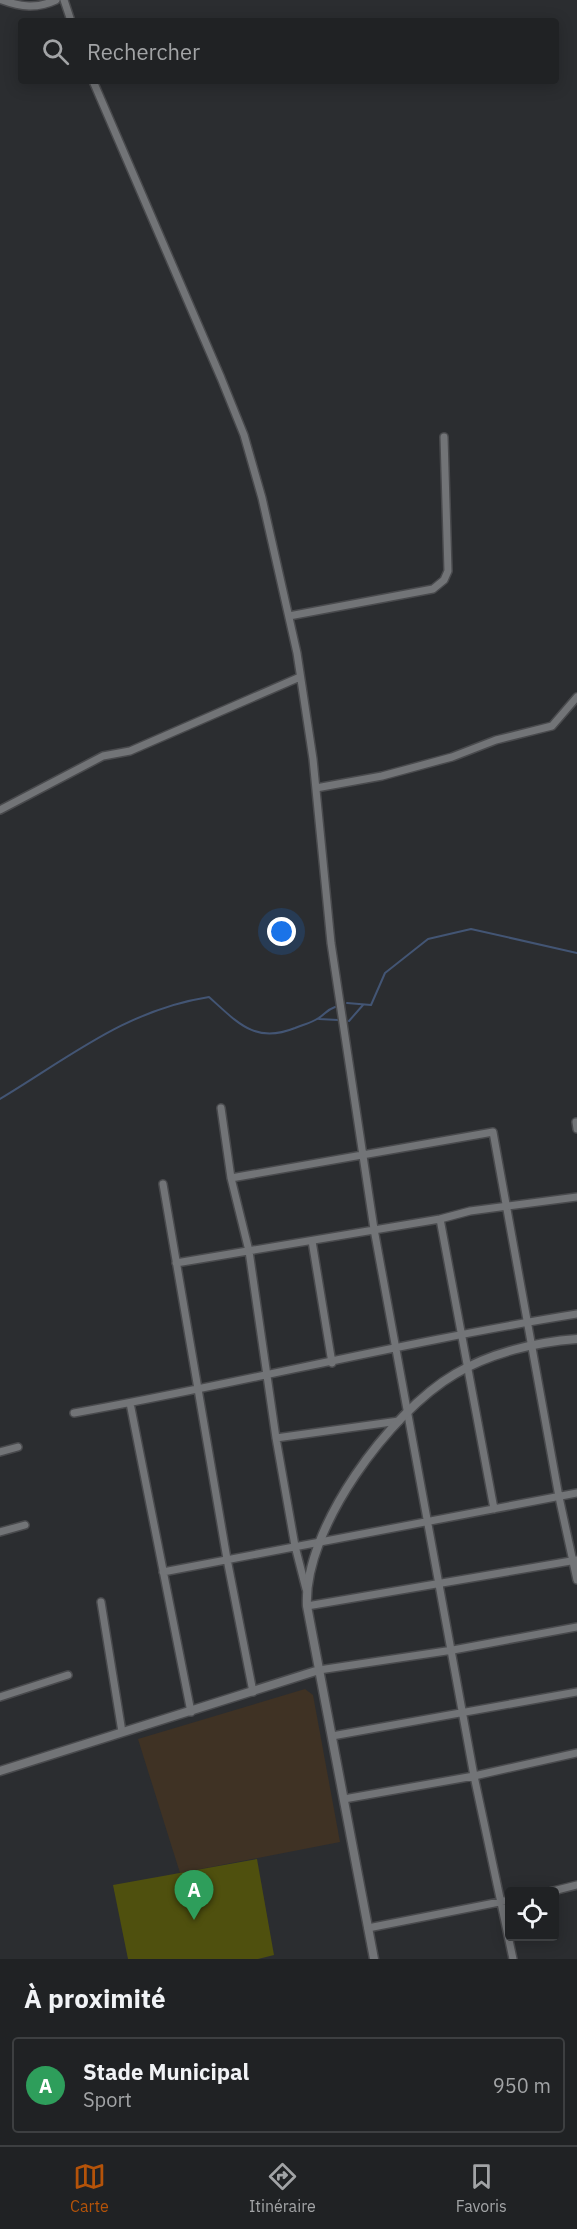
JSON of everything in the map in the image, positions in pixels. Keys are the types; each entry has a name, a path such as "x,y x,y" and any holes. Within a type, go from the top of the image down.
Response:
{"street":[{"path":"2,0 21,7 44,5 56,0"},
{"path":"64,0 70,18"},
{"path":"94,84 244,435 262,498 300,678 316,788 331,943 374,1229 453,1650 474,1776 505,1897"},
{"path":"288,616 433,589 444,580 448,571 444,437"},
{"path":"0,810 103,756 130,751 300,678"},
{"path":"316,788 382,776 452,757 496,740 552,726 577,697"},
{"path":"221,1108 231,1178 249,1251 266,1376 295,1546 306,1589 319,1670 374,1959"},
{"path":"231,1178 493,1132 559,1497 575,1560 577,1580"},
{"path":"163,1184 227,1558 253,1692"},
{"path":"176,1263 506,1206 577,1197"},
{"path":"440,1219 494,1509"},
{"path":"312,1241 332,1363"},
{"path":"74,1413 199,1391 461,1335 577,1314"},
{"path":"306,1589 319,1540 349,1486 408,1412 441,1383 466,1368 503,1353 577,1338"},
{"path":"130,1403 190,1712"},
{"path":"276,1438 399,1421"},
{"path":"0,1452 18,1447"},
{"path":"163,1572 319,1540 577,1493"},
{"path":"0,1532 25,1525"},
{"path":"308,1606 441,1585 575,1560"},
{"path":"101,1602 122,1732"},
{"path":"0,1771 319,1670 453,1650 577,1627"},
{"path":"0,1696 68,1675"},
{"path":"332,1736 577,1692"},
{"path":"344,1799 474,1776 577,1753"},
{"path":"559,1890 577,1885"},
{"path":"368,1928 505,1901"},
{"path":"511,1941 513,1959"}],"shaded area":[{"path":"305,1689 313,1695 340,1842 180,1873 138,1739"},
{"path":"257,1859 274,1955 258,1959 128,1959 113,1885"}],"waterway":[{"path":"347,1003 371,1005 385,973 428,939 471,929 577,953"},
{"path":"0,1099 100,1037 125,1024 179,1003 209,997 238,1022 258,1032 269,1034 309,1023 335,1007"},
{"path":"349,1021 363,1005"},
{"path":"319,1019 338,1020"}],"place":[{"name":"Stade Municipal","path":"194,1920"}]}
